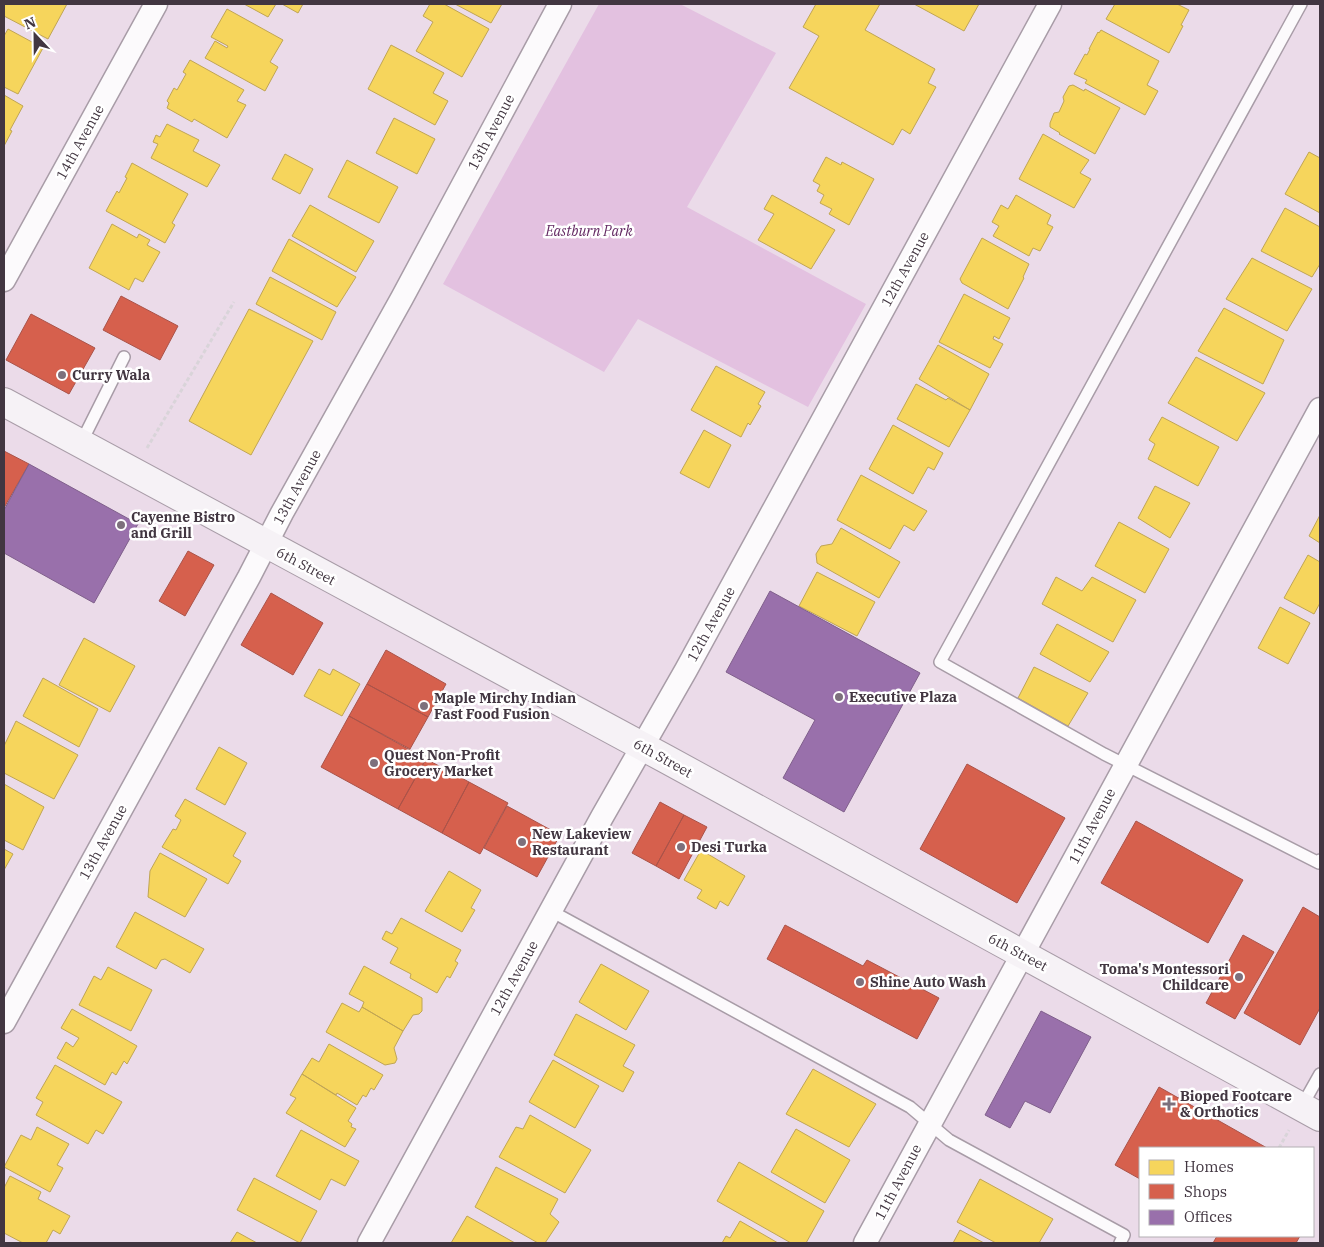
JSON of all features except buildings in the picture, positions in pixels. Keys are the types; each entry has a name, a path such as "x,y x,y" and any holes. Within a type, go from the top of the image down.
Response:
{"street":[{"name":"14th Avenue","path":"4,280 156,4"},
{"name":"13th Avenue","path":"4,1022 402,298 560,4"},
{"name":"12th Avenue","path":"369,1243 602,817 686,670 1050,4"},
{"name":"6th Street","path":"4,402 1311,1112"},
{"name":"11th Avenue","path":"865,1243 1320,409"}],"lane":[{"path":"1301,4 940,662 1126,764 1319,863 1320,860"},
{"path":"81,444 124,357"},
{"path":"551,910 910,1107 949,1140 1124,1235 1120,1243"},
{"path":"1311,1112 1320,1074"}],"path":[{"path":"147,448 234,302"},
{"path":"1279,1147 1289,1130"}],"green space":[{"name":"Eastburn Park","path":"599,4 680,4 776,53 687,207 866,304 808,407 638,319 604,372 443,284"}],"place":[{"name":"Curry Wala","path":"62,375"},
{"name":"Cayenne Bistro and Grill","path":"121,525"},
{"name":"Executive Plaza","path":"839,697"},
{"name":"Maple Mirchy Indian Fast Food Fusion","path":"424,706"},
{"name":"Quest Non-Profit Grocery Market","path":"374,763"},
{"name":"New Lakeview Restaurant","path":"522,842"},
{"name":"Desi Turka","path":"681,847"},
{"name":"Toma's Montessori Childcare","path":"1239,977"},
{"name":"Shine Auto Wash","path":"860,982"},
{"name":"Bioped Footcare & Orthotics","path":"1169,1104"}]}
